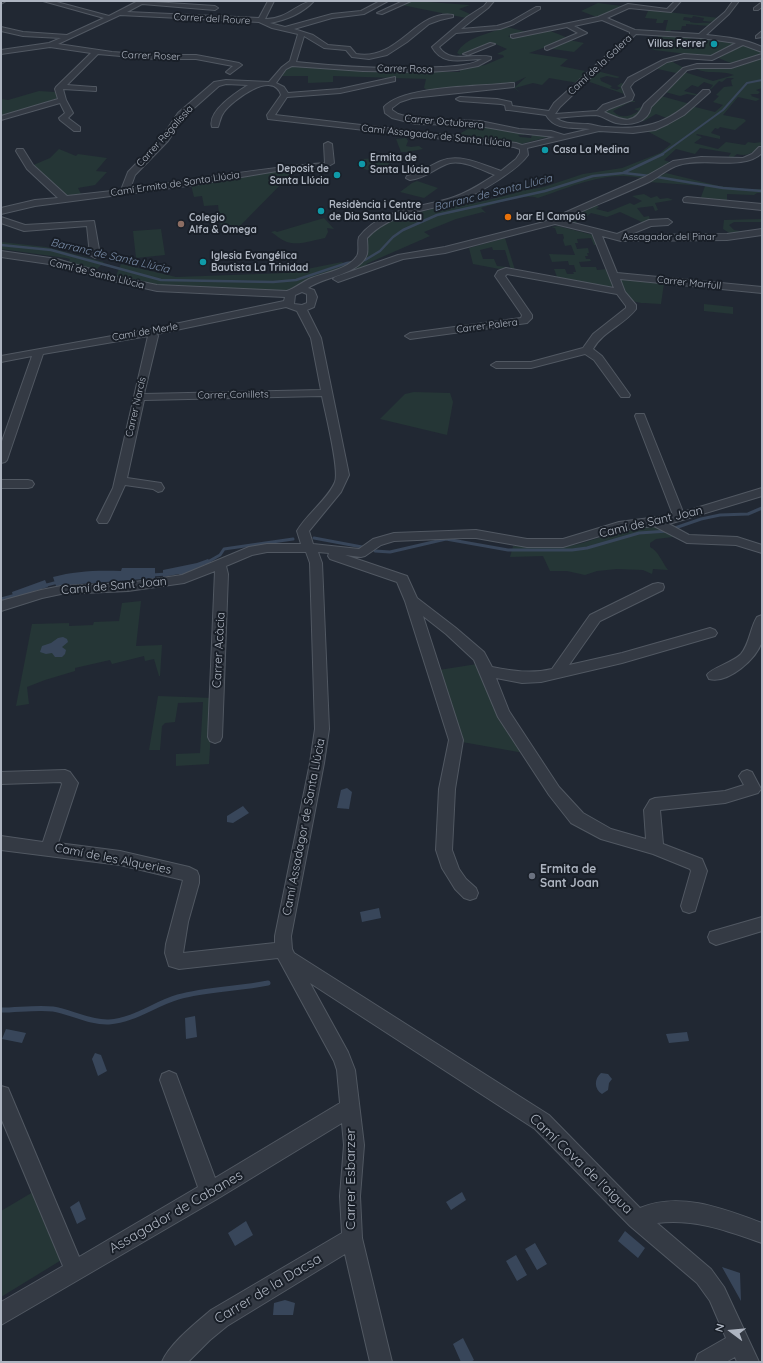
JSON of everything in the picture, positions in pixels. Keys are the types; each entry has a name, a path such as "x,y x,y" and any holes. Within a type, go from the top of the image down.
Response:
{"street":[{"path":"46,1 110,18"},
{"path":"1,52 50,44 110,18 142,1 215,8"},
{"path":"261,21 271,1"},
{"path":"261,21 281,19 305,6 310,1"},
{"path":"284,29 332,16 362,13 370,7 385,1"},
{"path":"380,13 408,1"},
{"name":"Carrer Rosa","path":"291,64 427,70 472,66 484,63 489,59 484,57 464,59 449,58 435,49 437,45 468,18 482,10 490,1"},
{"path":"513,36 602,18 628,6 670,11 676,1"},
{"path":"702,36 727,13 736,1"},
{"path":"756,8 762,4"},
{"path":"454,31 498,28 512,23 538,8"},
{"name":"Carrer del Roure","path":"118,14 261,21 271,26 313,37 326,47 346,48 350,49 354,56 367,57 379,55 394,48 431,20 451,16"},
{"name":"Camí de la Galera","path":"550,114 633,35 633,32 602,18"},
{"path":"546,48 584,33 567,25"},
{"path":"1,29 23,34"},
{"path":"633,32 702,36 745,43 762,50"},
{"path":"271,84 284,68 291,64 296,54 302,33"},
{"path":"1,35 23,34 70,36"},
{"path":"599,113 610,106 629,98 630,95 626,87 629,81 658,64 682,56 712,58 745,43"},
{"name":"Carrer Roser","path":"50,44 96,52 155,57 196,57 240,65 230,72"},
{"path":"464,59 462,57 463,55 492,44"},
{"path":"77,129 63,118 70,113 59,92 61,87 96,52"},
{"path":"460,99 476,101 498,100 508,104 509,108 550,114 599,113 617,121 629,122 636,120 646,112 648,105 683,70 694,67 729,66 762,56"},
{"path":"215,125 215,119 223,108 244,91 260,84 271,84 283,90 285,95 340,91 392,79"},
{"name":"Carrer Regalissia","path":"125,191 131,174 164,139 181,115 217,84 226,82 260,84"},
{"name":"Carrer Octubrera","path":"511,85 424,94 394,102 389,105 387,110 394,116 408,120 480,124 517,131 561,136"},
{"path":"61,87 93,89"},
{"path":"521,147 561,136 599,129 631,130 654,128 680,112 706,92"},
{"name":"Camí Assagador de Santa Llúcia","path":"285,95 271,115 271,118 521,147 524,152 522,158 501,174 459,198 401,214 375,226 363,237 362,255 351,265 341,271 305,286 304,290"},
{"path":"1,118 62,100"},
{"path":"550,114 553,121 557,123 596,127 599,129"},
{"name":"Camí Ermita de Santa Llúcia","path":"1,211 24,204 194,183 281,169 326,165 329,164 331,160 328,144"},
{"path":"747,160 755,156 762,149"},
{"path":"20,151 30,167 65,199"},
{"path":"304,290 312,294 312,302 307,307 301,309 293,308 289,298 295,290 304,290 401,257 450,250 554,221 652,178 676,163 701,159 762,160"},
{"path":"410,178 419,177 453,160 501,174"},
{"path":"688,200 762,207"},
{"path":"1,220 24,228 91,223 95,255"},
{"name":"Assagador del Pinar","path":"554,221 617,237 727,237 762,232"},
{"path":"617,237 649,223 668,222"},
{"path":"496,365 531,365 588,350 594,338 603,329 631,309 632,305 620,292 615,276 596,232"},
{"name":"Camí de Santa Llúcia","path":"1,254 57,262 112,278 157,288 289,298"},
{"name":"Carrer Palera","path":"410,336 524,321 527,318 527,315 500,276 501,274 510,272 620,292"},
{"name":"Carrer Marfull","path":"615,276 762,290"},
{"name":"Camí de Merle","path":"1,359 151,332 289,298"},
{"name":"Camí Assadagor de Santa Llúcia","path":"285,954 283,936 317,763 322,729 316,563 315,555 304,538 303,531 309,521 340,486 343,475 316,338 301,309"},
{"name":"Carrer Narcís","path":"103,520 119,488 124,460 139,402 153,336 151,332"},
{"path":"588,350 598,358 625,395"},
{"path":"1,460 39,351"},
{"name":"Carrer Conillets","path":"139,397 328,393"},
{"path":"640,416 678,514 681,517"},
{"path":"120,482 157,486 158,488"},
{"path":"1,484 28,484"},
{"name":"Camí de Sant Joan","path":"1,606 34,595 61,590 128,587 179,580 200,573 219,563 249,551 261,548 321,548 361,553 377,542 394,537 463,534 476,534 527,543 553,544 572,541 619,526 656,522 681,517 762,492"},
{"path":"656,522 687,539 737,541 762,549"},
{"path":"311,549 399,578 405,584 436,674 456,740 447,789 444,850 455,876 460,884 470,893"},
{"name":"Carrer Acàcia","path":"215,737 222,579 219,563"},
{"path":"556,674 595,618 658,587"},
{"path":"412,601 475,651 484,664 503,713 537,764 544,778 567,808 577,818 598,831 656,848 696,864 699,871 689,906"},
{"path":"714,674 731,669 746,656 757,637 762,620"},
{"path":"487,671 522,678 541,677 622,658 710,633"},
{"name":"Camí de les Alqueries","path":"1,778 65,776 67,778 70,783 49,848 147,863 191,876 191,883 176,936 173,954 175,960 184,961 285,954"},
{"path":"656,848 652,810 655,804 725,797 751,786"},
{"path":"1,843 49,848"},
{"path":"716,937 762,924"},
{"name":"Carrer Esbarzer","path":"285,954 344,1063 354,1145 350,1196 352,1238 381,1362"},
{"name":"Camí Cova de l'aigua","path":"285,954 534,1116 548,1128 637,1219 704,1276 717,1294 748,1362"},
{"path":"169,1080 210,1192"},
{"path":"1,1095 74,1271"},
{"name":"Assagador de Cabanes","path":"1,1314 280,1151 340,1112 350,1110"},
{"path":"637,1219 653,1213 687,1213 722,1219 762,1233"},
{"name":"Carrer de la Dacsa","path":"173,1362 202,1332 219,1318 352,1238"},
{"path":"706,1362 739,1342"}],"shaded area":[{"path":"414,1 470,5 459,9 472,15 466,18 402,5"},
{"path":"598,3 623,7 599,18 581,11"},
{"path":"651,10 719,18 714,22 703,21 704,18 693,16 692,18 684,17 683,20 690,22 713,23 709,26 686,24 686,26 682,26 681,30 671,30 670,33 665,32 668,20 664,20 663,23 656,23 657,19 645,18 648,11"},
{"path":"507,27 527,32 508,36 510,37 548,30 568,38 569,40 584,43 574,52 546,47 529,53 568,59 560,66 585,71 582,74 586,75 578,83 549,78 542,85 533,83 515,88 522,94 514,88 526,77 511,84 430,91 424,88 426,79 333,76 333,82 308,83 308,76 280,76 288,67 291,66 414,72 460,72 460,70 485,65 504,57 503,55 497,54 507,49 491,42 460,55 457,53 472,39"},
{"path":"659,34 679,35 679,40 683,40 683,35 693,37 690,39 711,39 709,41 713,43 716,39 736,43 711,57 654,50 653,48"},
{"path":"744,44 760,51 760,55 733,64 716,57"},
{"path":"762,57 762,88 756,90 760,92 758,94 750,94 752,95 751,96 760,99 756,101 738,97 723,115 744,119 746,121 735,130 720,127 718,129 715,128 711,133 720,136 720,139 697,134 696,135 702,137 694,143 718,149 726,142 745,145 748,142 762,142 762,144 751,153 745,155 737,154 731,159 727,159 731,153 700,148 695,154 676,149 664,160 672,163 644,179 631,176 604,178 538,198 518,198 481,208 486,213 483,212 456,219 424,232 430,236 366,264 368,265 334,278 333,277 360,264 367,254 364,239 372,231 393,219 459,202 475,203 516,193 515,192 544,187 583,174 622,168 660,153 671,144 645,130 691,106 715,112 723,105 713,102 719,96 716,95 724,87 733,86 731,80 734,78 727,78 722,82 719,81 711,89 713,85 704,82 698,87 692,85 684,91 700,95 699,96 687,94 680,96 665,92 684,72 713,81 734,75 703,71 695,68 719,67"},
{"path":"669,60 684,68 676,73 653,68"},
{"path":"597,71 620,77 617,78 607,76 600,78 601,81 612,86 610,88 617,90 621,88 617,86 621,83 625,84 627,95 587,81"},
{"path":"39,91 55,92 58,98 1,117 1,99 8,100"},
{"path":"661,96 690,104 669,119 656,114 644,121 637,121"},
{"path":"627,100 635,102 630,102 613,111 619,116 626,116 639,111 634,109 645,106 637,118 623,121 605,113 606,110"},
{"path":"476,125 524,133 524,135 518,135 520,137 531,138 532,135 529,134 552,136 521,144 455,136"},
{"path":"406,138 408,141 406,146 419,146 423,149 401,152 396,139"},
{"path":"59,149 76,156 78,154 107,158 96,171 107,172 95,185 78,188 82,196 67,198 31,166 50,158"},
{"path":"380,158 392,165 367,170 357,166 367,165 366,160 361,159"},
{"path":"295,170 235,231 221,228 218,205 204,206 202,196 194,197 191,185 277,171"},
{"path":"666,173 719,186 762,189 762,193 757,193 754,195 727,194 727,203 700,200 705,186 648,182"},
{"path":"417,181 438,188 424,198 400,192"},
{"path":"644,194 651,198 657,196 660,199 668,198 673,200 655,203 658,210 655,211 653,206 637,208 644,217 649,216 650,220 644,223 620,212 607,217 591,213 586,217 584,216 578,219 575,226 564,221 566,218 595,205 599,207 596,209 608,212 630,203 634,205 642,201 632,196"},
{"path":"324,218 334,229 327,228 328,232 325,238 301,243 291,243 283,240 271,232 277,232"},
{"path":"762,219 762,222 734,222 729,225 734,230 745,232 731,234 723,229 724,220"},
{"path":"558,226 593,235 598,245 594,245 591,238 577,239 578,243 575,243 577,249 588,248 588,256 585,256 586,259 590,259 591,261 579,262 581,267 596,267 597,270 608,269 615,286 609,287 557,277 554,269 565,269 567,274 574,274 573,272 576,272 574,265 569,265 568,261 552,262 549,254 575,255 571,245 565,246 563,234 557,234 555,228 551,227"},
{"path":"161,229 165,255 136,258 133,231"},
{"path":"505,238 515,270 511,270 505,250 493,250 492,247 480,250 483,259 494,259 497,266 507,267 510,270 473,264 469,248"},
{"path":"1,242 46,247 104,262 97,269 92,270 68,263 70,259 66,258 1,249"},
{"path":"342,262 347,266 289,290 282,291 167,286 141,283 116,276 121,264 176,277 287,273"},
{"path":"620,279 664,283 661,304 639,303 630,299"},
{"path":"704,304 733,307 733,314 704,311"},
{"path":"414,392 450,393 453,402 447,435 380,419 405,394"},
{"path":"656,526 672,534 673,537 656,539 650,543 650,547 658,554 668,570 653,569 652,574 643,570 617,569 597,571 585,575 567,571 550,571 543,556 510,557 513,546 563,547 579,544 634,527"},
{"path":"141,601 136,646 162,645 160,676 154,659 145,661 144,656 112,664 110,660 75,668 75,671 27,687 29,704 16,706 32,624 69,623 69,626 93,625 94,622 119,621 122,603"},
{"path":"477,664 524,753 462,742 439,670"},
{"path":"158,696 213,698 209,764 176,766 176,754 200,753 203,702 178,703 175,722 165,723 162,726 160,750 149,750"},
{"path":"33,1192 63,1259 1,1297 1,1211"}],"water":[{"path":"208,559 211,562 180,576 179,574 163,577 163,570 197,563"},
{"path":"122,568 155,568 155,578 56,586 53,577 86,571 121,571"},
{"path":"45,580 48,587 16,597 13,596 12,592"},
{"path":"63,637 67,639 68,642 62,647 66,650 62,657 55,657 52,653 46,654 40,652 42,646"},
{"path":"347,788 352,792 349,809 337,808 341,790"},
{"path":"243,806 249,813 233,823 227,822 227,816"},
{"path":"379,908 381,918 362,922 360,912"},
{"path":"195,1016 197,1037 186,1039 185,1018"},
{"path":"6,1029 26,1033 22,1043 2,1039"},
{"path":"687,1032 689,1041 669,1043 666,1034"},
{"path":"95,1053 101,1055 107,1071 98,1076 92,1059"},
{"path":"601,1073 608,1074 612,1079 609,1083 608,1090 602,1094 596,1087 597,1078"},
{"path":"462,1192 466,1200 451,1210 446,1202"},
{"path":"79,1201 86,1219 77,1224 70,1207"},
{"path":"246,1221 253,1235 235,1246 228,1233"},
{"path":"625,1231 645,1248 638,1258 618,1241"},
{"path":"535,1243 547,1264 537,1270 525,1249"},
{"path":"516,1255 527,1275 517,1281 506,1261"},
{"path":"722,1267 740,1273 741,1301"},
{"path":"285,1300 295,1303 293,1315 273,1315 274,1303"},
{"path":"463,1338 474,1360 471,1362 461,1362 453,1344"}],"waterway":[{"name":"Barranc de Santa Llúcia","path":"661,155 723,110 747,83 762,80"},
{"name":"Barranc de Santa Llúcia","path":"1,245 51,250 161,280 273,282 296,280 347,263 365,260 380,251 393,237 403,230 437,215 545,191 593,176 623,173 661,155"},
{"path":"624,173 650,176"},
{"path":"657,177 723,188 762,191"},
{"path":"675,528 701,519 720,515 748,514 762,508"},
{"path":"375,551 390,552 446,539 508,550 572,550 587,548 639,533 668,531"},
{"path":"314,538 362,547"},
{"path":"206,563 220,555 224,549 293,539"},
{"path":"152,575 167,574"},
{"path":"43,586 58,582"},
{"path":"1,599 16,595"},
{"path":"1,1010 47,1008 60,1010 95,1021 109,1022 118,1021 136,1015 169,1000 189,994 268,983"}],"place":[{"name":"Villas Ferrer","path":"714,44"},
{"name":"Casa La Medina","path":"545,150"},
{"name":"Ermita de Santa Llúcia","path":"362,164"},
{"name":"Deposit de Santa Llúcia","path":"337,175"},
{"name":"Residència i Centre de Dia Santa Llúcia","path":"321,211"},
{"name":"bar El Campús","path":"508,217"},
{"name":"Colegio Alfa & Omega","path":"181,224"},
{"name":"Iglesia Evangélica Bautista La Trinidad","path":"203,262"},
{"name":"Ermita de Sant Joan","path":"532,876"}]}
